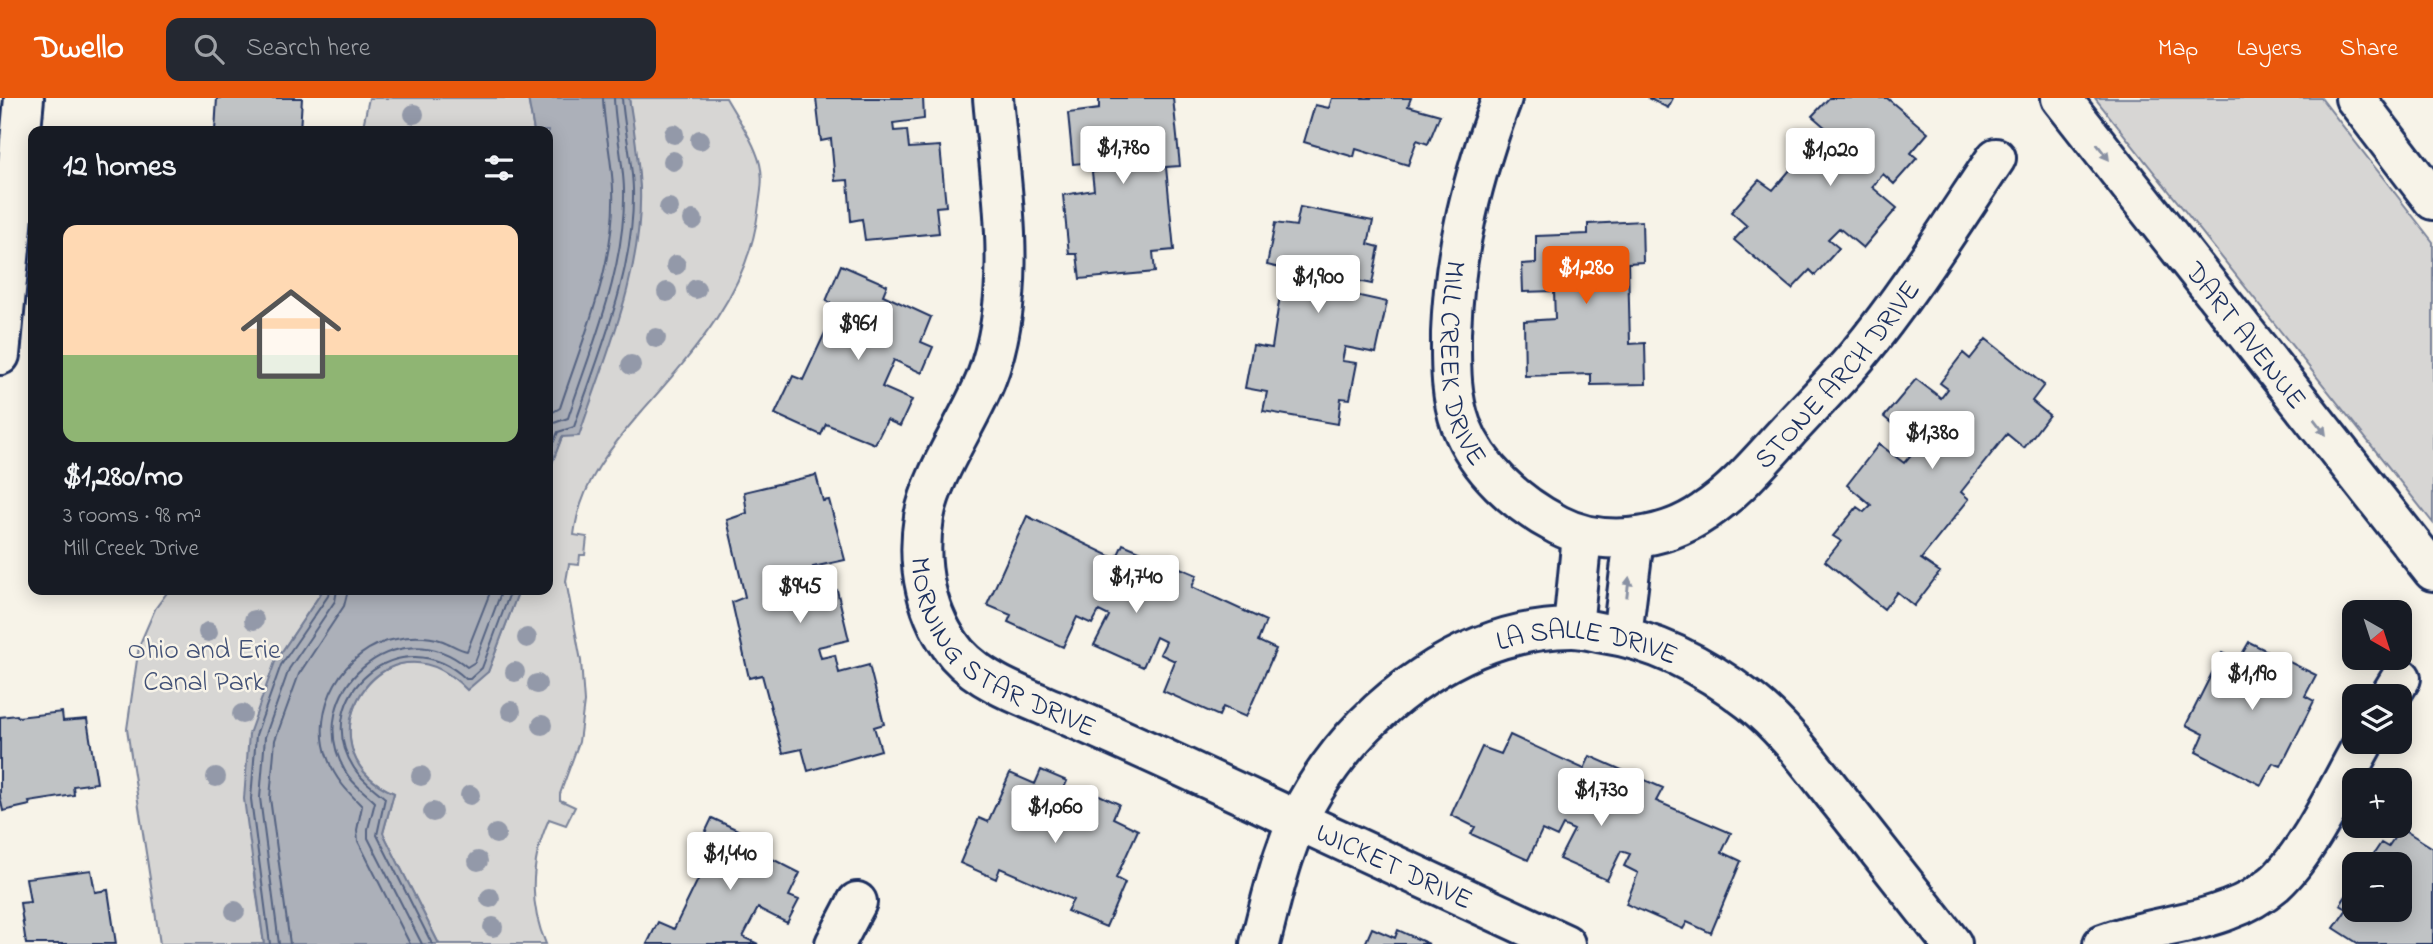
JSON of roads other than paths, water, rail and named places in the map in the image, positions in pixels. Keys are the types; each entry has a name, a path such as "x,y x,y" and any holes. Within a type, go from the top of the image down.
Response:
{"main road":[{"path":"0,355 24,98"},
{"name":"MORNING STAR DRIVE","path":"993,98 1005,262 1003,302 986,379 924,516 922,571 928,602 943,634 959,656 979,673 1008,690 1299,821"},
{"name":"MILL CREEK DRIVE","path":"1502,98 1478,163 1457,259 1451,338 1453,393 1461,425 1493,476 1520,501 1544,518 1582,535"},
{"name":"DART AVENUE","path":"2061,98 2433,571"},
{"path":"2355,98 2433,200"},
{"name":"STONE ARCH DRIVE","path":"1582,535 1634,538 1670,530 1703,513 1734,490 1857,356 1917,277 1996,158"},
{"path":"1573,628 1582,535"},
{"path":"1622,636 1634,538"},
{"name":"LA SALLE DRIVE","path":"1260,944 1282,861 1312,792 1357,731 1384,705 1469,652 1529,634 1573,628 1652,644 1708,671 1753,703 1810,764 1952,944"},
{"path":"2103,944 2120,937 2192,921 2227,910 2253,899 2274,884 2292,865 2357,754"},
{"name":"WICKET DRIVE","path":"1299,821 1565,944"},
{"path":"835,944 858,902"}],"water":[{"path":"528,98 629,98 640,188 635,252 611,345 579,436 562,437 553,461 553,126 533,126"},
{"path":"320,595 517,595 488,672 467,690 436,667 406,663 381,673 362,693 351,719 351,747 365,773 394,793 383,833 439,944 264,944 244,799 249,734 275,662"}],"park label":[{"name":"Ohio and Erie Canal Park","path":"204,664"}]}
